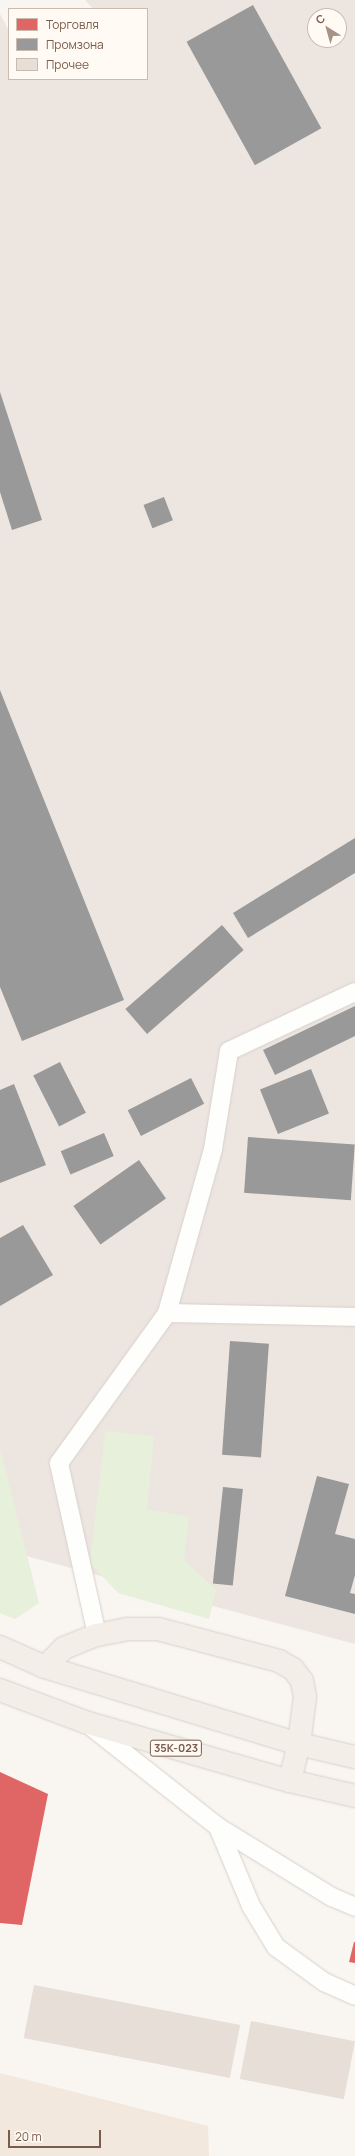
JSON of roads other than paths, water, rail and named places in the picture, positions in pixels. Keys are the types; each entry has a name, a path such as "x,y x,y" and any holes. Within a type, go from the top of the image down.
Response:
{"main road":[{"path":"45,1666 64,1648 97,1635 127,1628 158,1629 279,1661 293,1669 302,1681 305,1697 299,1744 290,1781"},
{"path":"0,1647 45,1666 299,1744 355,1757"},
{"name":"35К-023","path":"0,1690 85,1722 290,1781 355,1796"}],"lane":[{"path":"97,1635 59,1463 167,1314 213,1149 229,1051 355,992"},
{"path":"167,1314 355,1317"},
{"path":"85,1722 218,1827 332,1897 355,1907"},
{"path":"218,1827 251,1906 276,1947 324,1982 355,1996"}]}
